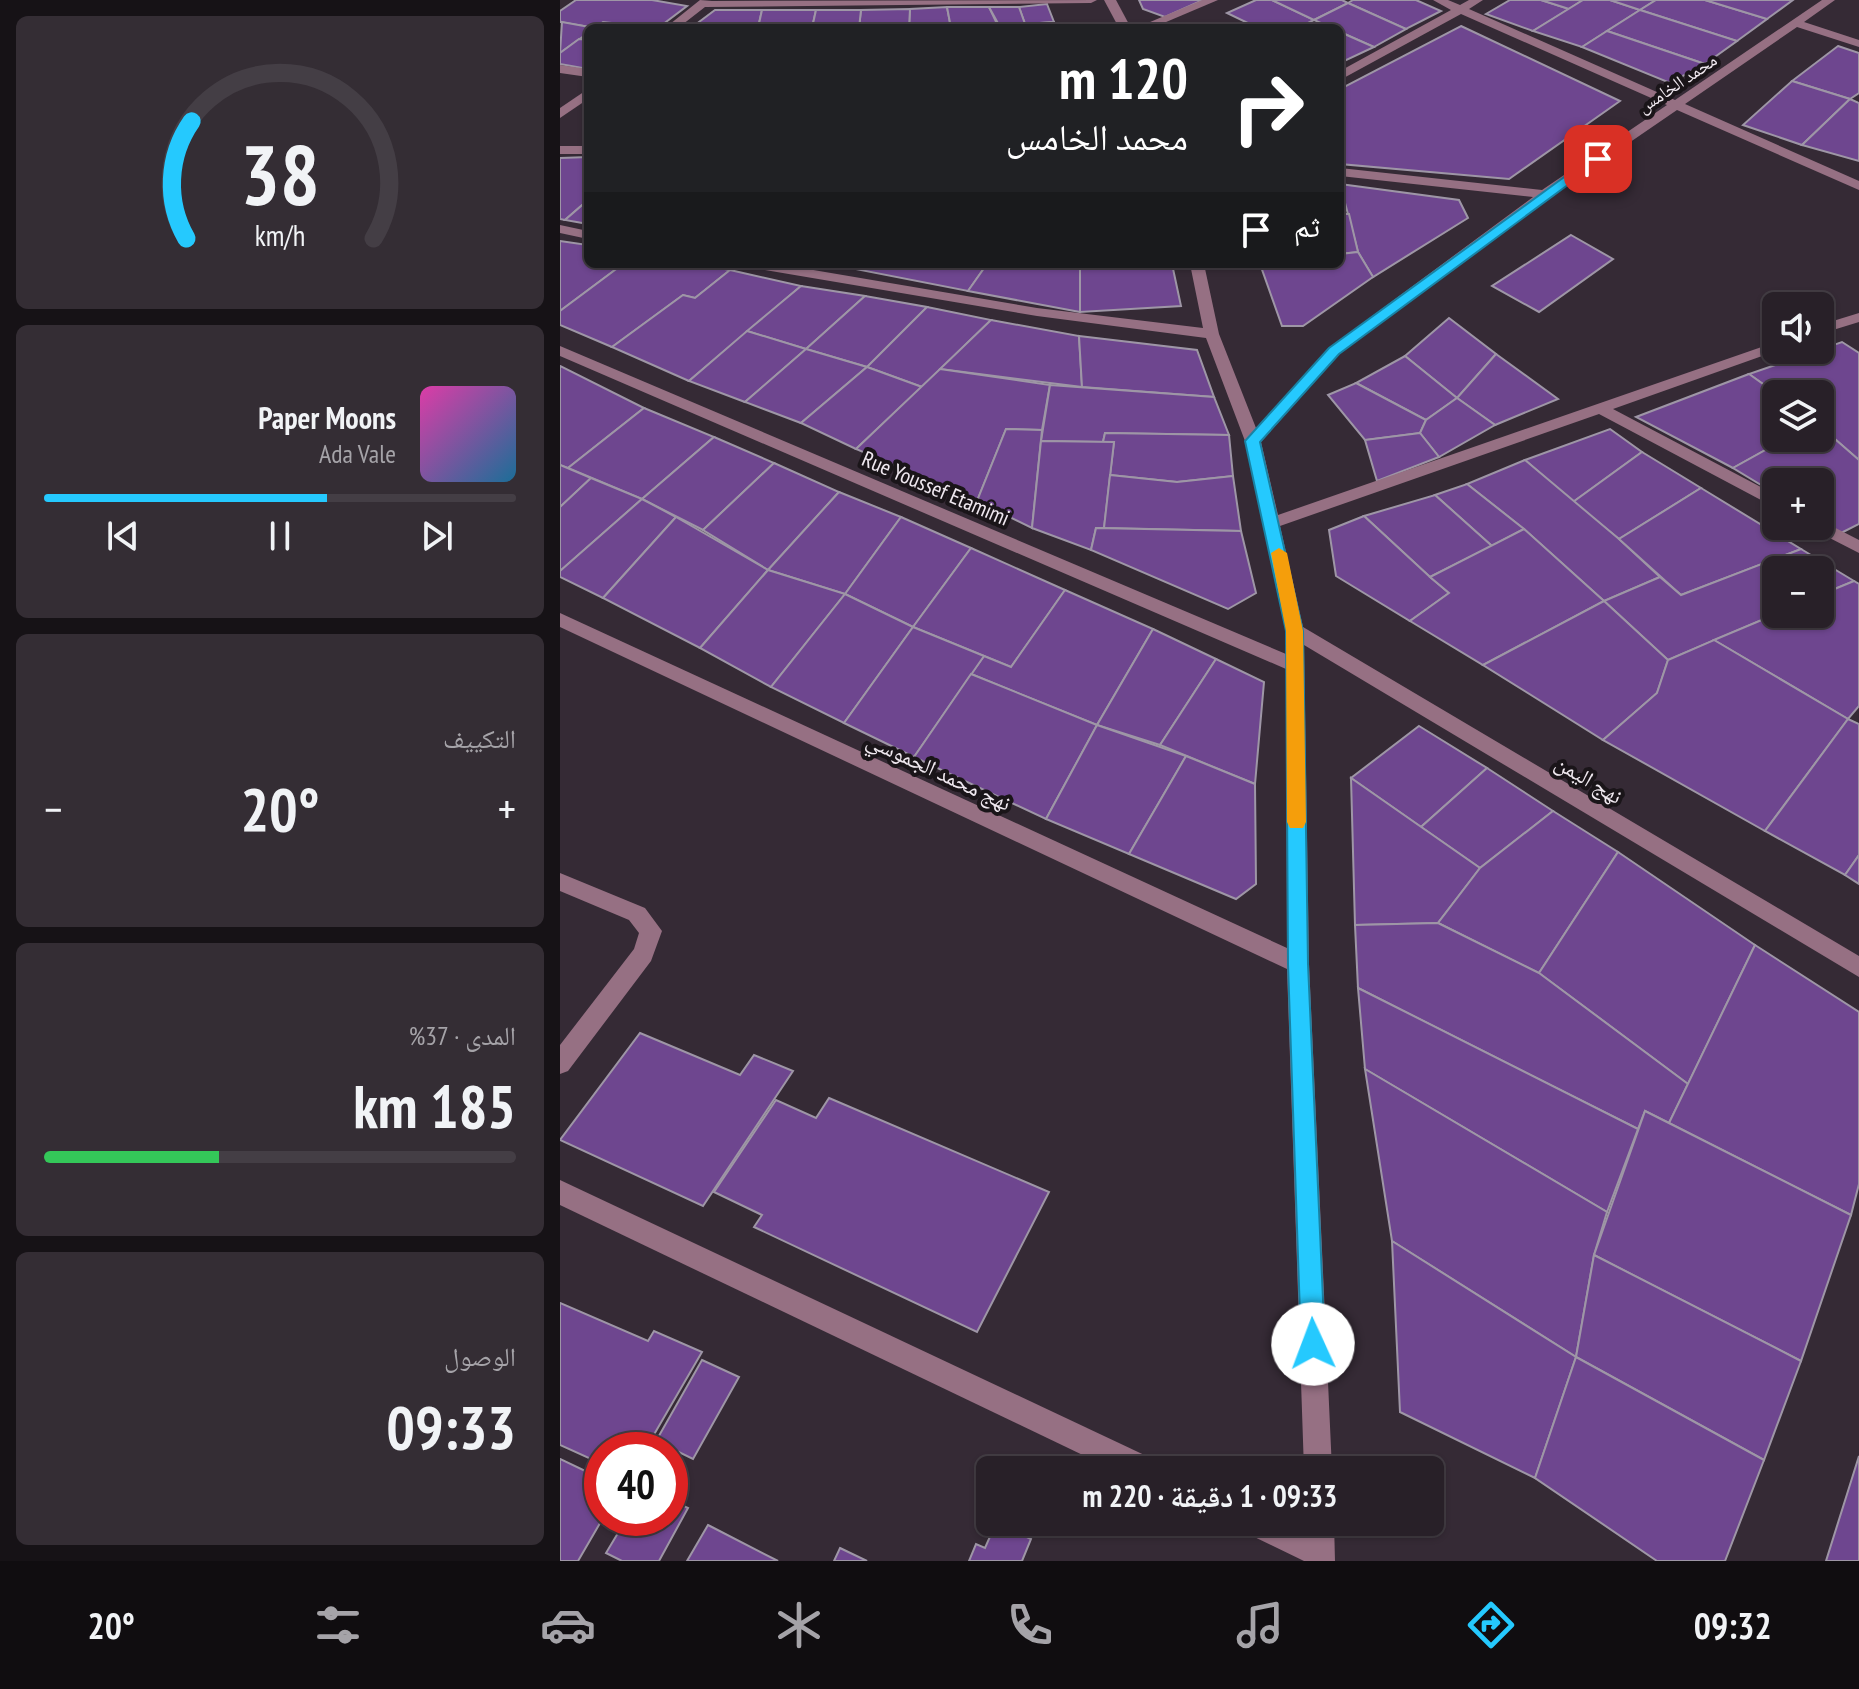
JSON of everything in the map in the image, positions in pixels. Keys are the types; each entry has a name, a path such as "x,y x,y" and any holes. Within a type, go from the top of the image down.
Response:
{"street":[{"path":"676,24 704,2 1091,0"},
{"path":"1110,0 1123,24"},
{"path":"1152,24 1212,0"},
{"path":"1439,0 1859,186"},
{"path":"1344,74 1477,0"},
{"name":"محمد الخامس","path":"1253,441 1334,351 1545,194 1829,0"},
{"path":"1795,23 1859,44"},
{"path":"560,69 584,72"},
{"path":"560,114 584,96"},
{"path":"560,150 584,150"},
{"path":"1344,172 1545,194"},
{"path":"560,229 584,234"},
{"path":"777,268 1037,312 1212,334"},
{"path":"1198,268 1212,334 1253,441 1295,631 1298,964 1317,1456"},
{"path":"1834,325 1859,317"},
{"name":"Rue Youssef Etamimi","path":"560,351 1294,665"},
{"path":"1272,523 1762,351"},
{"path":"1600,408 1762,495"},
{"path":"1834,534 1859,547"},
{"name":"نهج محمد الجموسي","path":"560,619 1298,964"},
{"name":"نهج اليمن","path":"1295,631 1859,967"},
{"path":"560,882 637,914 651,931 643,954 560,1063"},
{"path":"560,1192 1116,1456"},
{"path":"1281,1536 1321,1557 1320,1536"}],"building":[{"path":"576,0 652,0 687,6 663,24 603,22 584,26 560,22 560,11"},
{"path":"1139,0 1203,0 1165,17 1143,9"},
{"path":"1256,0 1272,0 1314,20 1306,24 1250,24 1227,13"},
{"path":"1272,0 1342,0 1348,3 1314,20"},
{"path":"1353,0 1416,0 1441,11 1406,29 1348,3"},
{"path":"1510,0 1541,0 1569,9 1533,31 1486,14"},
{"path":"1541,0 1583,0 1569,9"},
{"path":"1583,0 1610,0 1640,10 1582,47 1533,31"},
{"path":"1610,0 1656,0 1640,10"},
{"path":"1656,0 1705,0 1767,19 1737,41 1640,10"},
{"path":"1705,0 1793,0 1767,19"},
{"path":"1348,3 1406,29 1374,47 1344,34 1344,24 1323,24 1314,20"},
{"path":"1047,4 1054,22 1025,24 1019,7"},
{"path":"947,7 950,24 909,24 910,9"},
{"path":"947,7 989,7 997,24 950,24"},
{"path":"989,7 1019,7 1025,24 998,24"},
{"path":"910,9 909,24 859,24 861,10"},
{"path":"715,10 762,10 759,24 696,24"},
{"path":"762,10 816,10 813,24 759,24"},
{"path":"816,10 861,10 859,24 813,24"},
{"path":"1640,10 1737,41 1705,64 1607,31"},
{"path":"562,22 584,26 584,36 560,53"},
{"path":"1461,26 1620,101 1509,179 1344,164 1344,87"},
{"path":"1607,31 1705,64 1670,83 1582,47"},
{"path":"1344,34 1374,47 1344,61"},
{"path":"579,39 584,40 584,68 560,64 560,53"},
{"path":"1838,46 1859,53 1859,93 1850,99 1792,81"},
{"path":"1792,81 1850,99 1802,145 1743,125"},
{"path":"1850,99 1859,103 1859,161 1802,145"},
{"path":"584,157 584,203 565,220 560,219 560,158"},
{"path":"1344,185 1459,200 1468,218 1373,277 1358,252 1344,199"},
{"path":"584,203 584,223 565,220"},
{"path":"1344,214 1349,214 1358,252 1344,254"},
{"path":"1571,235 1613,259 1539,312 1492,286"},
{"path":"560,241 584,244 584,268 618,268 560,311"},
{"path":"1358,252 1373,277 1303,326 1282,326 1261,268 1344,268 1344,254"},
{"path":"618,268 730,270 695,298 683,295 612,347 560,325 560,311"},
{"path":"850,268 984,268 968,291"},
{"path":"984,268 1080,268 1080,312 968,291"},
{"path":"1080,268 1173,268 1181,306 1080,312"},
{"path":"730,270 801,286 689,381 612,347 683,295 695,298"},
{"path":"801,286 865,296 806,349 747,331"},
{"path":"865,296 927,307 867,367 806,349"},
{"path":"927,307 991,320 922,387 867,367"},
{"path":"1449,318 1496,354 1457,398 1405,356"},
{"path":"991,320 1079,336 1082,387 940,369"},
{"path":"747,331 806,349 745,402 689,381"},
{"path":"1079,336 1197,350 1214,397 1082,387"},
{"path":"1842,342 1859,353 1859,460 1834,438 1834,380 1762,380 1762,383 1749,374 1778,364 1834,364 1834,345"},
{"path":"806,349 867,367 801,423 745,402"},
{"path":"1496,354 1558,399 1495,425 1457,398"},
{"path":"1405,356 1457,398 1426,420 1356,383"},
{"path":"560,366 644,408 568,468 560,465"},
{"path":"867,367 922,387 856,449 801,423"},
{"path":"940,369 1050,385 1042,430 1006,429 977,501 856,449"},
{"path":"1749,374 1762,383 1762,452 1733,468 1636,417"},
{"path":"1356,383 1426,420 1420,433 1365,440 1328,395"},
{"path":"1050,385 1214,397 1229,435 1105,433 1103,442 1041,441"},
{"path":"1457,398 1495,425 1439,457 1420,433 1426,420"},
{"path":"644,408 714,437 642,499 568,468"},
{"path":"1006,429 1042,430 1032,528 977,501"},
{"path":"1610,429 1642,452 1573,502 1525,460"},
{"path":"1105,433 1229,435 1233,476 1177,482 1110,475 1114,442 1103,442"},
{"path":"1420,433 1439,457 1377,481 1365,440"},
{"path":"714,437 774,463 703,530 642,499"},
{"path":"1834,438 1859,460 1859,524 1841,533 1834,529 1834,468 1762,468 1762,486 1733,468 1762,452 1834,452"},
{"path":"1041,441 1114,442 1104,528 1096,528 1091,550 1032,528"},
{"path":"1642,452 1701,488 1619,539 1573,502"},
{"path":"1525,460 1660,577 1604,601 1524,529 1467,484"},
{"path":"774,463 839,492 768,570 703,530"},
{"path":"560,465 591,478 560,507"},
{"path":"1110,475 1177,482 1233,476 1241,531 1104,528"},
{"path":"591,478 642,499 560,571 560,507"},
{"path":"1467,484 1524,529 1492,546 1435,495"},
{"path":"1701,488 1762,525 1762,540 1786,540 1801,549 1783,556 1762,556 1762,564 1681,595 1619,539"},
{"path":"839,492 901,517 845,594 768,570"},
{"path":"1435,495 1492,546 1430,577 1364,516"},
{"path":"642,499 676,517 603,598 560,577 560,571"},
{"path":"1364,516 1449,593 1410,621 1336,576 1329,530"},
{"path":"676,517 768,570 700,648 603,598"},
{"path":"901,517 971,548 913,627 845,594"},
{"path":"1096,528 1241,531 1256,593 1228,609 1091,550"},
{"path":"1524,529 1604,601 1483,665 1410,621 1449,593 1430,577"},
{"path":"971,548 1065,590 1011,667 913,627"},
{"path":"1801,549 1813,556 1783,556"},
{"path":"1762,564 1762,620 1668,660 1604,601 1660,577 1681,595"},
{"path":"1834,569 1854,581 1834,589"},
{"path":"768,570 845,594 771,687 700,648"},
{"path":"1854,581 1859,584 1859,706 1848,719 1714,640 1762,620 1762,628 1834,628 1834,589"},
{"path":"1065,590 1153,629 1097,725 971,674 984,656 1011,667"},
{"path":"845,594 913,627 844,723 771,687"},
{"path":"1604,601 1668,660 1657,693 1603,740 1483,665"},
{"path":"913,627 984,656 914,757 844,723"},
{"path":"1153,629 1216,659 1160,745 1097,725"},
{"path":"1714,640 1848,719 1765,831 1603,740 1657,693 1668,660"},
{"path":"1216,659 1264,682 1255,784 1160,745"},
{"path":"971,674 1097,725 1046,819 914,757"},
{"path":"1848,719 1859,724 1859,855 1845,875 1765,831"},
{"path":"1097,725 1186,756 1129,854 1046,819"},
{"path":"1419,726 1487,768 1421,827 1351,778"},
{"path":"1186,756 1255,784 1256,884 1236,899 1129,854"},
{"path":"1487,768 1553,811 1480,868 1421,827"},
{"path":"1351,778 1480,868 1438,923 1355,925"},
{"path":"1553,811 1618,852 1539,973 1438,923 1480,868"},
{"path":"1618,852 1755,945 1688,1084 1539,973"},
{"path":"1859,855 1859,884 1845,875"},
{"path":"1438,923 1539,973 1688,1084 1669,1123 1645,1111 1638,1129 1358,988 1355,925"},
{"path":"1755,945 1859,1012 1859,1184 1851,1215 1669,1123"},
{"path":"1358,988 1638,1129 1607,1212 1365,1069"},
{"path":"640,1033 740,1075 754,1055 793,1071 703,1206 560,1140"},
{"path":"1365,1069 1607,1212 1594,1255 1576,1357 1392,1241"},
{"path":"829,1098 1049,1192 977,1332 754,1227 762,1215 714,1192 776,1100 816,1118"},
{"path":"1645,1111 1851,1215 1801,1361 1594,1255"},
{"path":"1392,1241 1576,1357 1535,1478 1400,1412"},
{"path":"1594,1255 1801,1361 1764,1460 1576,1357"},
{"path":"560,1303 648,1341 654,1331 702,1352 655,1432 584,1432 584,1456 560,1445"},
{"path":"1576,1357 1764,1460 1725,1561 1657,1561 1535,1478"},
{"path":"702,1360 739,1377 693,1459 688,1457 688,1432 661,1432"},
{"path":"1859,1456 1859,1561 1826,1561"},
{"path":"560,1459 584,1470 584,1536 593,1536 578,1561 560,1561"},
{"path":"708,1525 778,1561 687,1561"},
{"path":"616,1536 673,1536 659,1561 622,1561 606,1553"},
{"path":"990,1536 1024,1536 1031,1539 1022,1561 969,1561 976,1544 985,1548"},
{"path":"840,1548 867,1561 834,1561"}],"slow traffic":[{"path":"1279,553 1295,631 1297,822"}],"route":[{"path":"1313,1344 1298,964 1295,631 1253,441 1334,351 1545,194 1598,159"}]}
